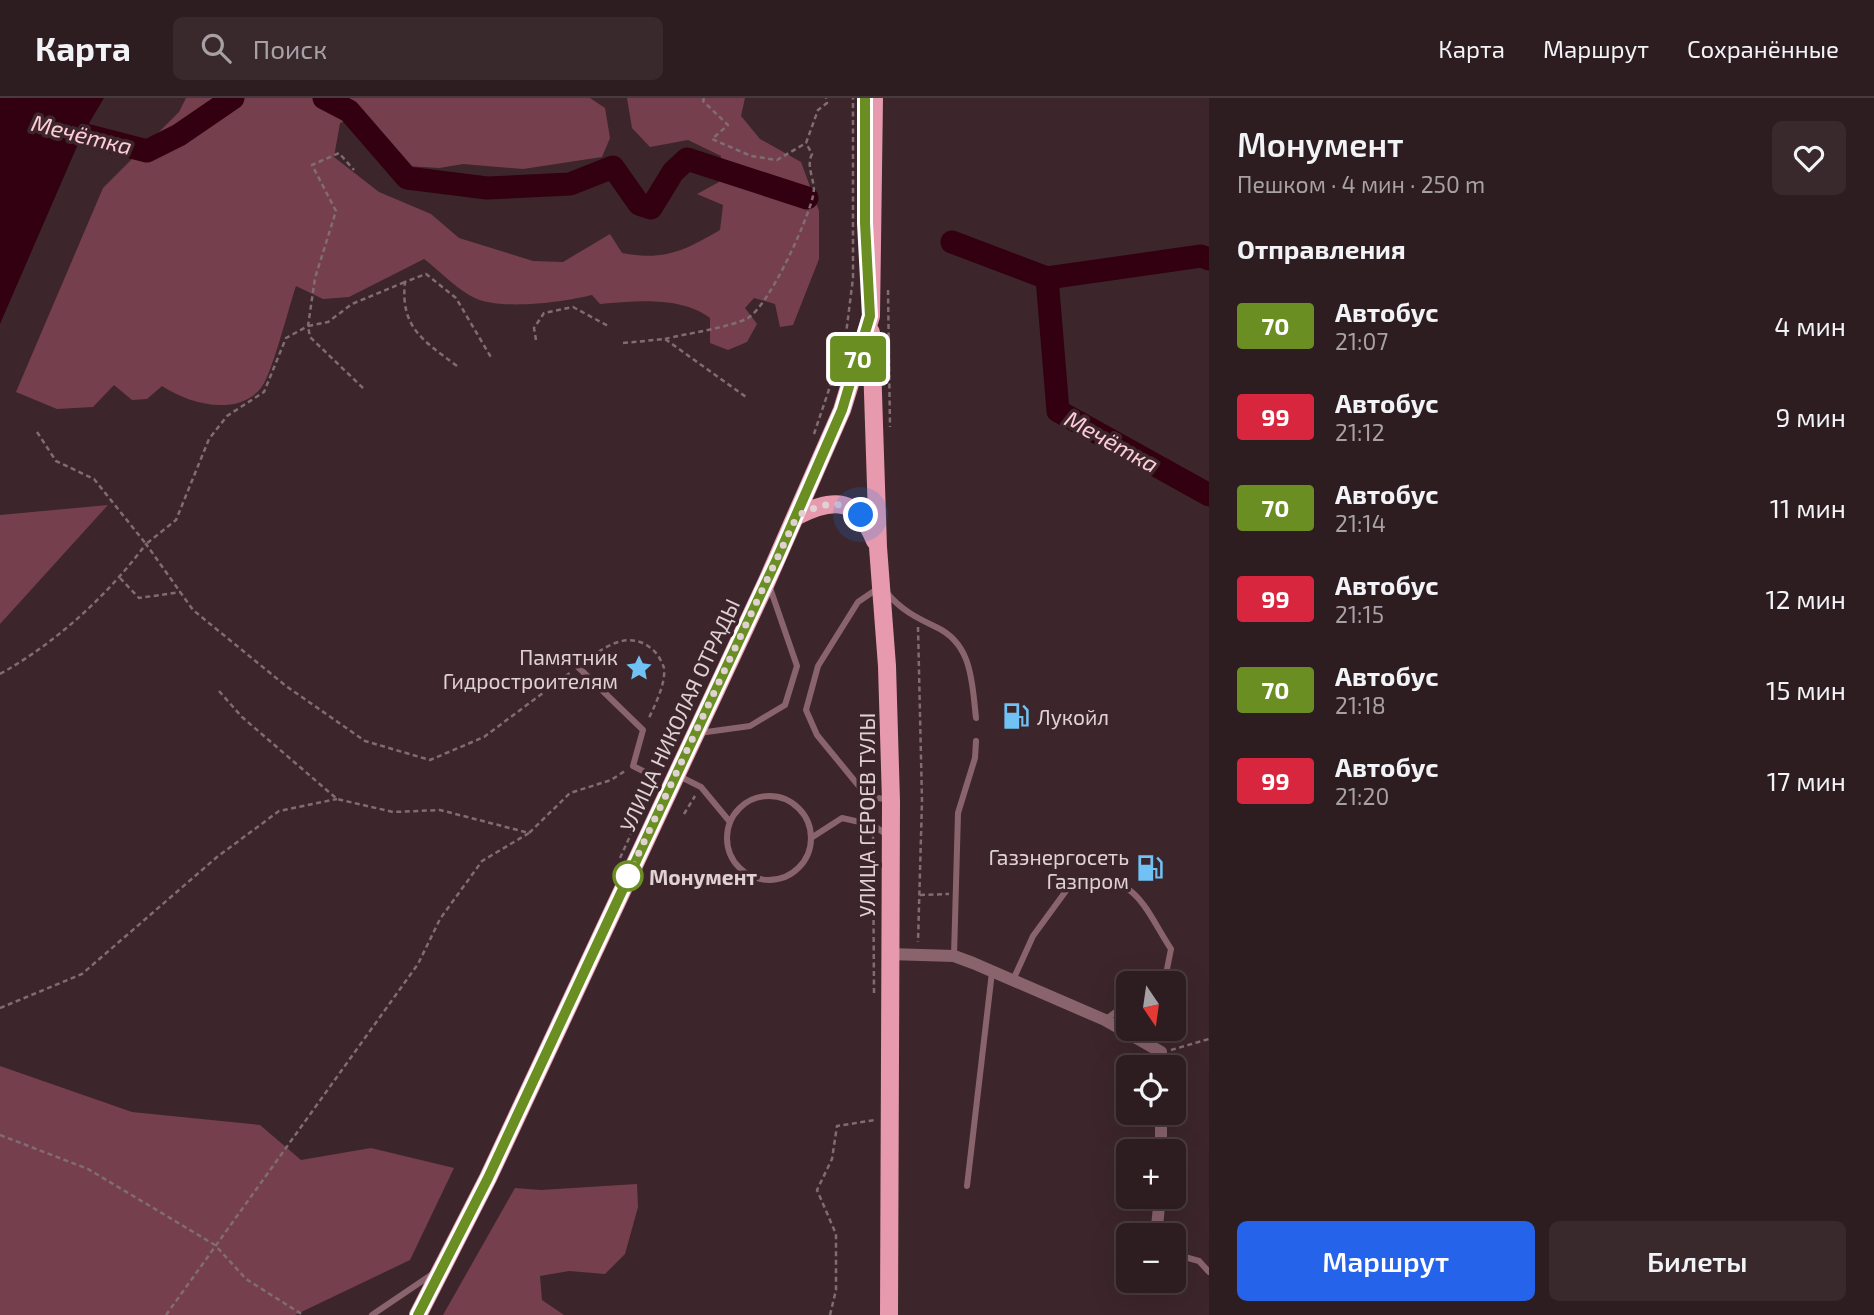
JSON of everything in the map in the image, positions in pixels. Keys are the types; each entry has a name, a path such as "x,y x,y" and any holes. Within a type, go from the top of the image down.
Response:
{"main road":[{"name":"УЛИЦА НИКОЛАЯ ОТРАДЫ","path":"865,98 865,223 870,316"},
{"name":"УЛИЦА НИКОЛАЯ ОТРАДЫ","path":"418,1315 445,1267 767,581 842,410 870,316 874,98"},
{"name":"УЛИЦА ГЕРОЕВ ТУЛЫ","path":"870,316 877,548 891,801 889,954 892,1123 889,1315"},
{"path":"797,516 822,505 843,504 861,515 869,526 877,548"}],"street":[{"path":"889,954 954,956 1105,1020 1161,1052"}],"lane":[{"path":"693,734 750,726 786,705 797,666 784,621 767,581"},
{"path":"891,801 867,796 817,735 806,710 818,666 858,602 881,586 897,605 918,620 940,629 960,647 971,666 976,718"},
{"path":"578,667 643,730 634,766 654,777"},
{"path":"954,956 958,813 975,758 976,741"},
{"path":"676,774 701,787 730,822"},
{"path":"769,796 785,799 798,808 808,822 811,838 808,854 799,868 784,878 767,880 750,876 737,867 728,845 730,822 739,808 753,799 769,796"},
{"path":"811,838 842,818 873,825 890,838"},
{"path":"1013,980 1033,936 1071,884 1092,879 1122,884 1149,908 1171,949 1167,971"},
{"path":"967,1186 992,970"},
{"path":"1105,1020 1116,1012"},
{"path":"1186,1257 1199,1261 1209,1272"},
{"path":"372,1315 445,1267"}],"path":[{"path":"704,98 703,101 728,125 712,139 751,156 777,160 806,143 818,110 827,103 826,98"},
{"path":"812,438 845,342 853,278 853,98"},
{"path":"623,343 664,339 748,318 766,298 803,228 815,192 808,161 812,154 806,143"},
{"path":"354,170 339,153 312,165 335,211 314,278 307,326 310,337 363,388"},
{"path":"0,674 36,654 120,578 146,544 176,520 209,439 227,416 264,393 286,338 307,326 328,322 352,304 425,274 456,298 492,359"},
{"path":"405,282 403,302 411,328 457,366"},
{"path":"888,288 891,438"},
{"path":"536,340 534,328 544,313 573,307 610,327"},
{"path":"664,339 747,397"},
{"path":"37,432 56,461 94,479 146,544 193,610 286,686 365,741 430,760 484,737 597,651 628,639 645,643 657,653 664,666 664,676 643,730"},
{"path":"120,578 139,598 181,593"},
{"path":"918,620 922,802 918,953"},
{"path":"219,691 242,717 337,799"},
{"path":"166,1315 418,964 440,919 482,861 529,833 570,793 611,780 634,766"},
{"path":"618,862 654,777"},
{"path":"684,814 701,787"},
{"path":"0,1008 82,974 217,857 279,811 337,799 393,812 440,810 529,833"},
{"path":"873,825 873,893"},
{"path":"920,895 955,894"},
{"path":"1161,1052 1209,1039"},
{"path":"830,1315 836,1290 836,1234 817,1190 832,1159 837,1126 876,1120 892,1123"},
{"path":"0,1135 88,1169 215,1245 246,1279 303,1315"}],"shaded area":[{"path":"186,98 590,98 605,108 610,138 602,157 523,169 463,164 439,168 407,166 384,143 364,115 340,123 334,157 379,192 431,214 459,238 533,261 563,262 610,234 622,253 650,256 684,249 720,230 723,205 697,194 719,182 721,156 688,140 650,147 632,128 627,98 745,98 741,116 760,139 801,162 819,211 819,259 793,325 780,327 775,304 754,298 745,308 757,324 747,342 728,350 710,343 710,318 685,306 657,302 600,304 592,295 534,304 489,302 463,291 424,259 349,297 323,299 296,286 265,381 251,397 239,402 213,405 185,398 162,386 147,399 132,400 114,385 93,407 57,409 16,392 103,188 179,112"},
{"path":"108,505 0,624 0,515"},
{"path":"0,1066 132,1112 260,1125 301,1160 371,1148 454,1168 410,1260 295,1315 0,1315"},
{"path":"637,1184 638,1207 625,1254 605,1274 569,1271 540,1276 542,1300 564,1315 443,1315 515,1188 541,1190"}],"water":[{"path":"0,98 104,98 82,135 0,324"}],"waterway":[{"name":"Мечётка","path":"0,113 147,151 179,135 233,98"},
{"name":"Мечётка","path":"324,98 349,111 407,178 487,188 570,184 613,167 639,204 651,208 673,172 687,159 807,198"},
{"name":"Мечётка","path":"952,242 1047,278 1201,256 1209,259"},
{"name":"Мечётка","path":"1047,278 1058,411 1209,495"}],"bus line":[{"name":"70","path":"418,1315 445,1267 488,1178 797,516 842,410 870,316 865,223 865,98"}],"place":[{"name":"Памятник Гидростроителям","path":"639,668"},
{"name":"Лукойл","path":"1016,716"},
{"name":"Газэнергосеть Газпром","path":"1150,868"},
{"name":"Монумент","path":"628,876"}],"route":[{"path":"628,876 797,516 832,503 843,504 861,515"}]}
